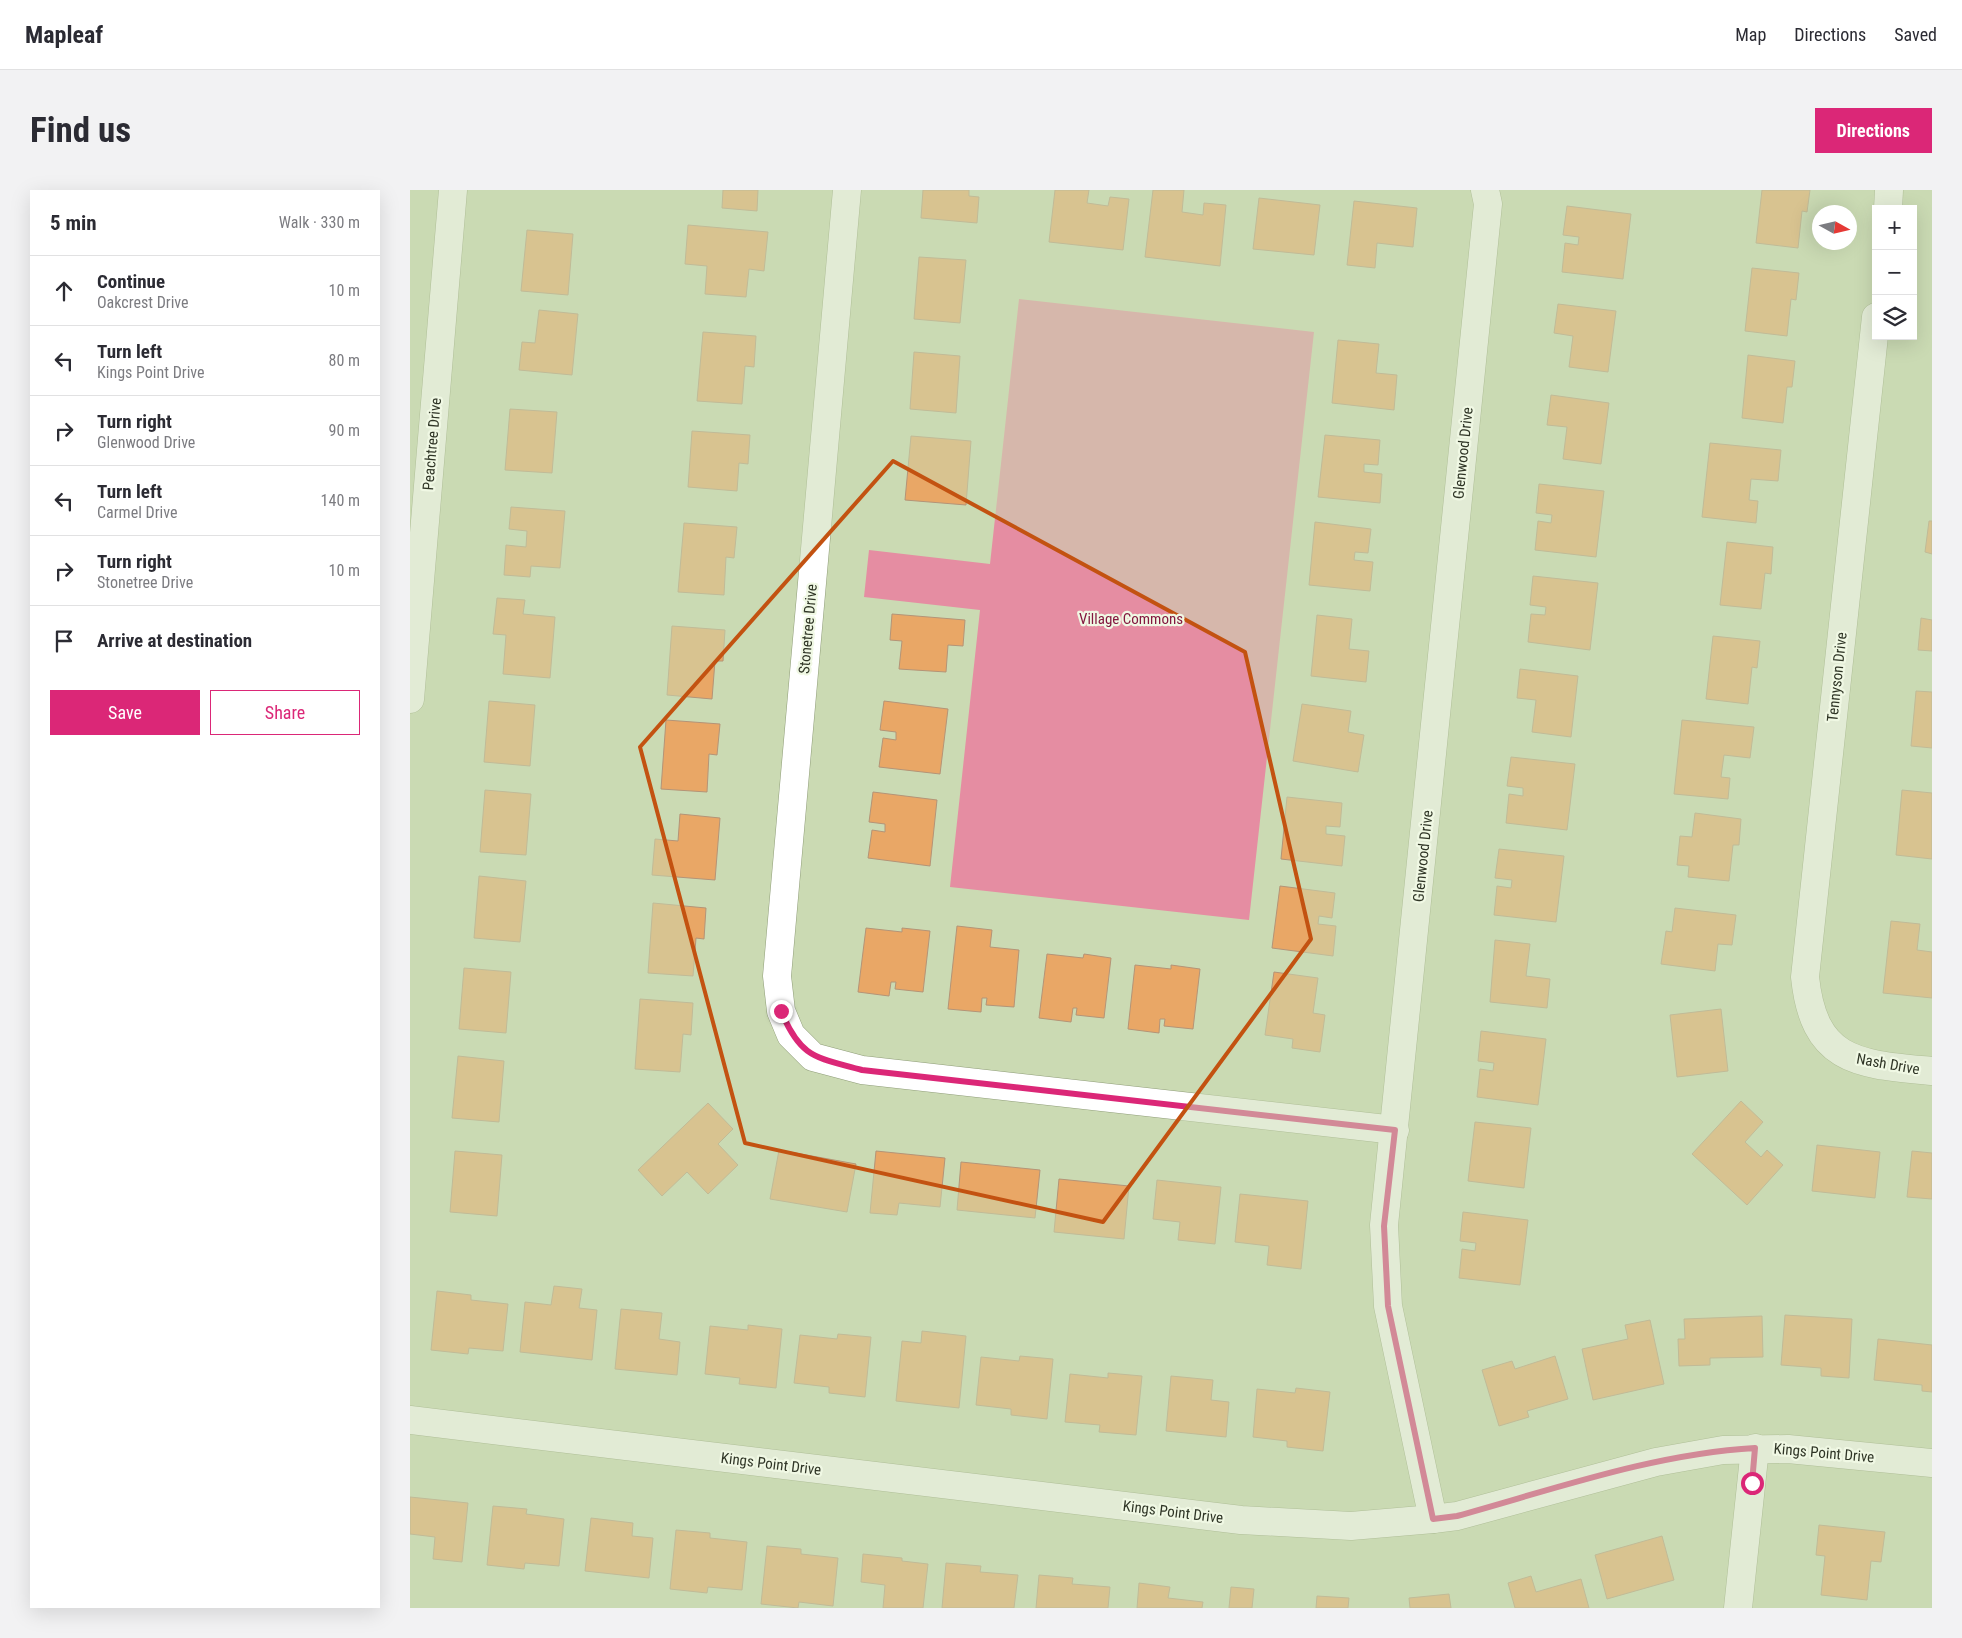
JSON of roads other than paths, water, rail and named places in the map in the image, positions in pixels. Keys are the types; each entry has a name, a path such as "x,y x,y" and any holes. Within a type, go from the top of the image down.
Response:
{"street":[{"name":"Peachtree Drive","path":"410,699 453,190"},
{"name":"Stonetree Drive","path":"847,190 777,976 781,1011 791,1035 813,1057 862,1070 1395,1130"},
{"name":"Glenwood Drive","path":"1433,1519 1388,1306 1384,1226 1488,204 1485,190"},
{"path":"1888,205 1889,190"},
{"name":"Tennyson Drive","path":"1821,1035 1808,1005 1805,977 1807,948 1873,340"},
{"name":"Nash Drive","path":"1821,1035 1851,1058 1884,1067 1932,1071"},
{"name":"Kings Point Drive","path":"410,1420 1240,1520 1351,1526 1457,1516 1656,1462 1703,1452 1755,1448 1932,1463"},
{"path":"1738,1608 1755,1448"}],"park label":[{"name":"Village Commons","path":"1131,619"}]}
